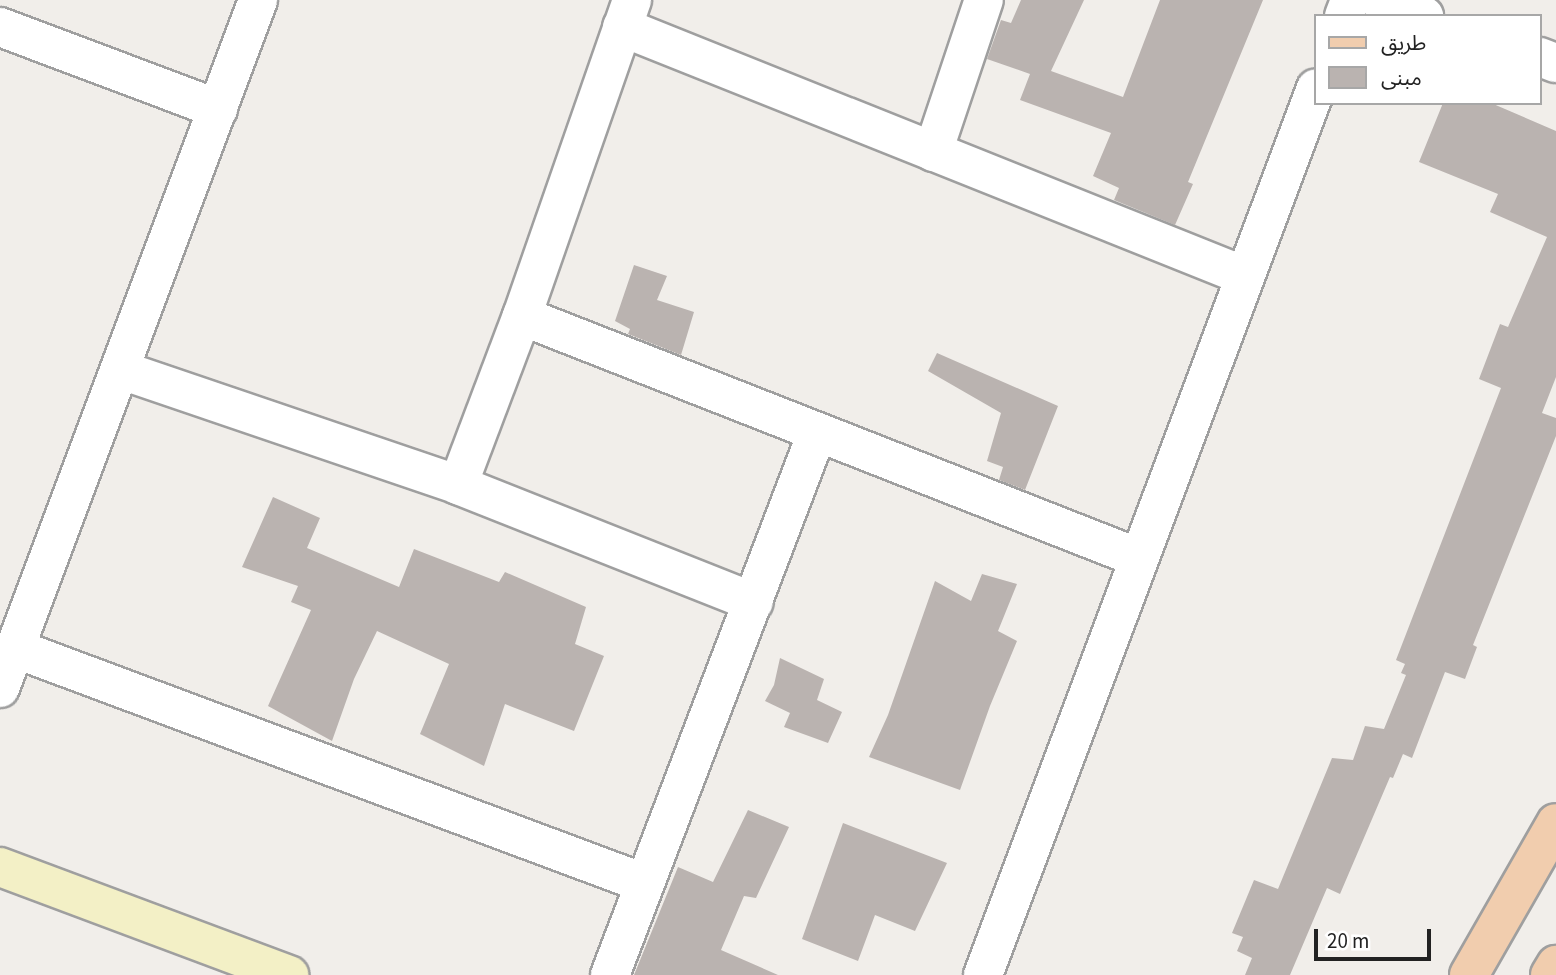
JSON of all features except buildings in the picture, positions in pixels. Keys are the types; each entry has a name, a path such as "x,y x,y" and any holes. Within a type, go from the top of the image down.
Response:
{"main road":[{"path":"1469,975 1556,823"},
{"path":"0,867 289,975"},
{"path":"1550,975 1556,965"}],"street":[{"path":"0,688 258,0"},
{"path":"1379,0 1418,14"},
{"path":"933,152 981,1"},
{"path":"458,485 522,316 627,13 933,152 1245,276"},
{"path":"0,27 218,109"},
{"path":"983,975 1314,93"},
{"path":"522,316 1139,558"},
{"path":"121,370 458,485 754,602"},
{"path":"610,975 817,433"},
{"path":"15,648 644,883"}]}
